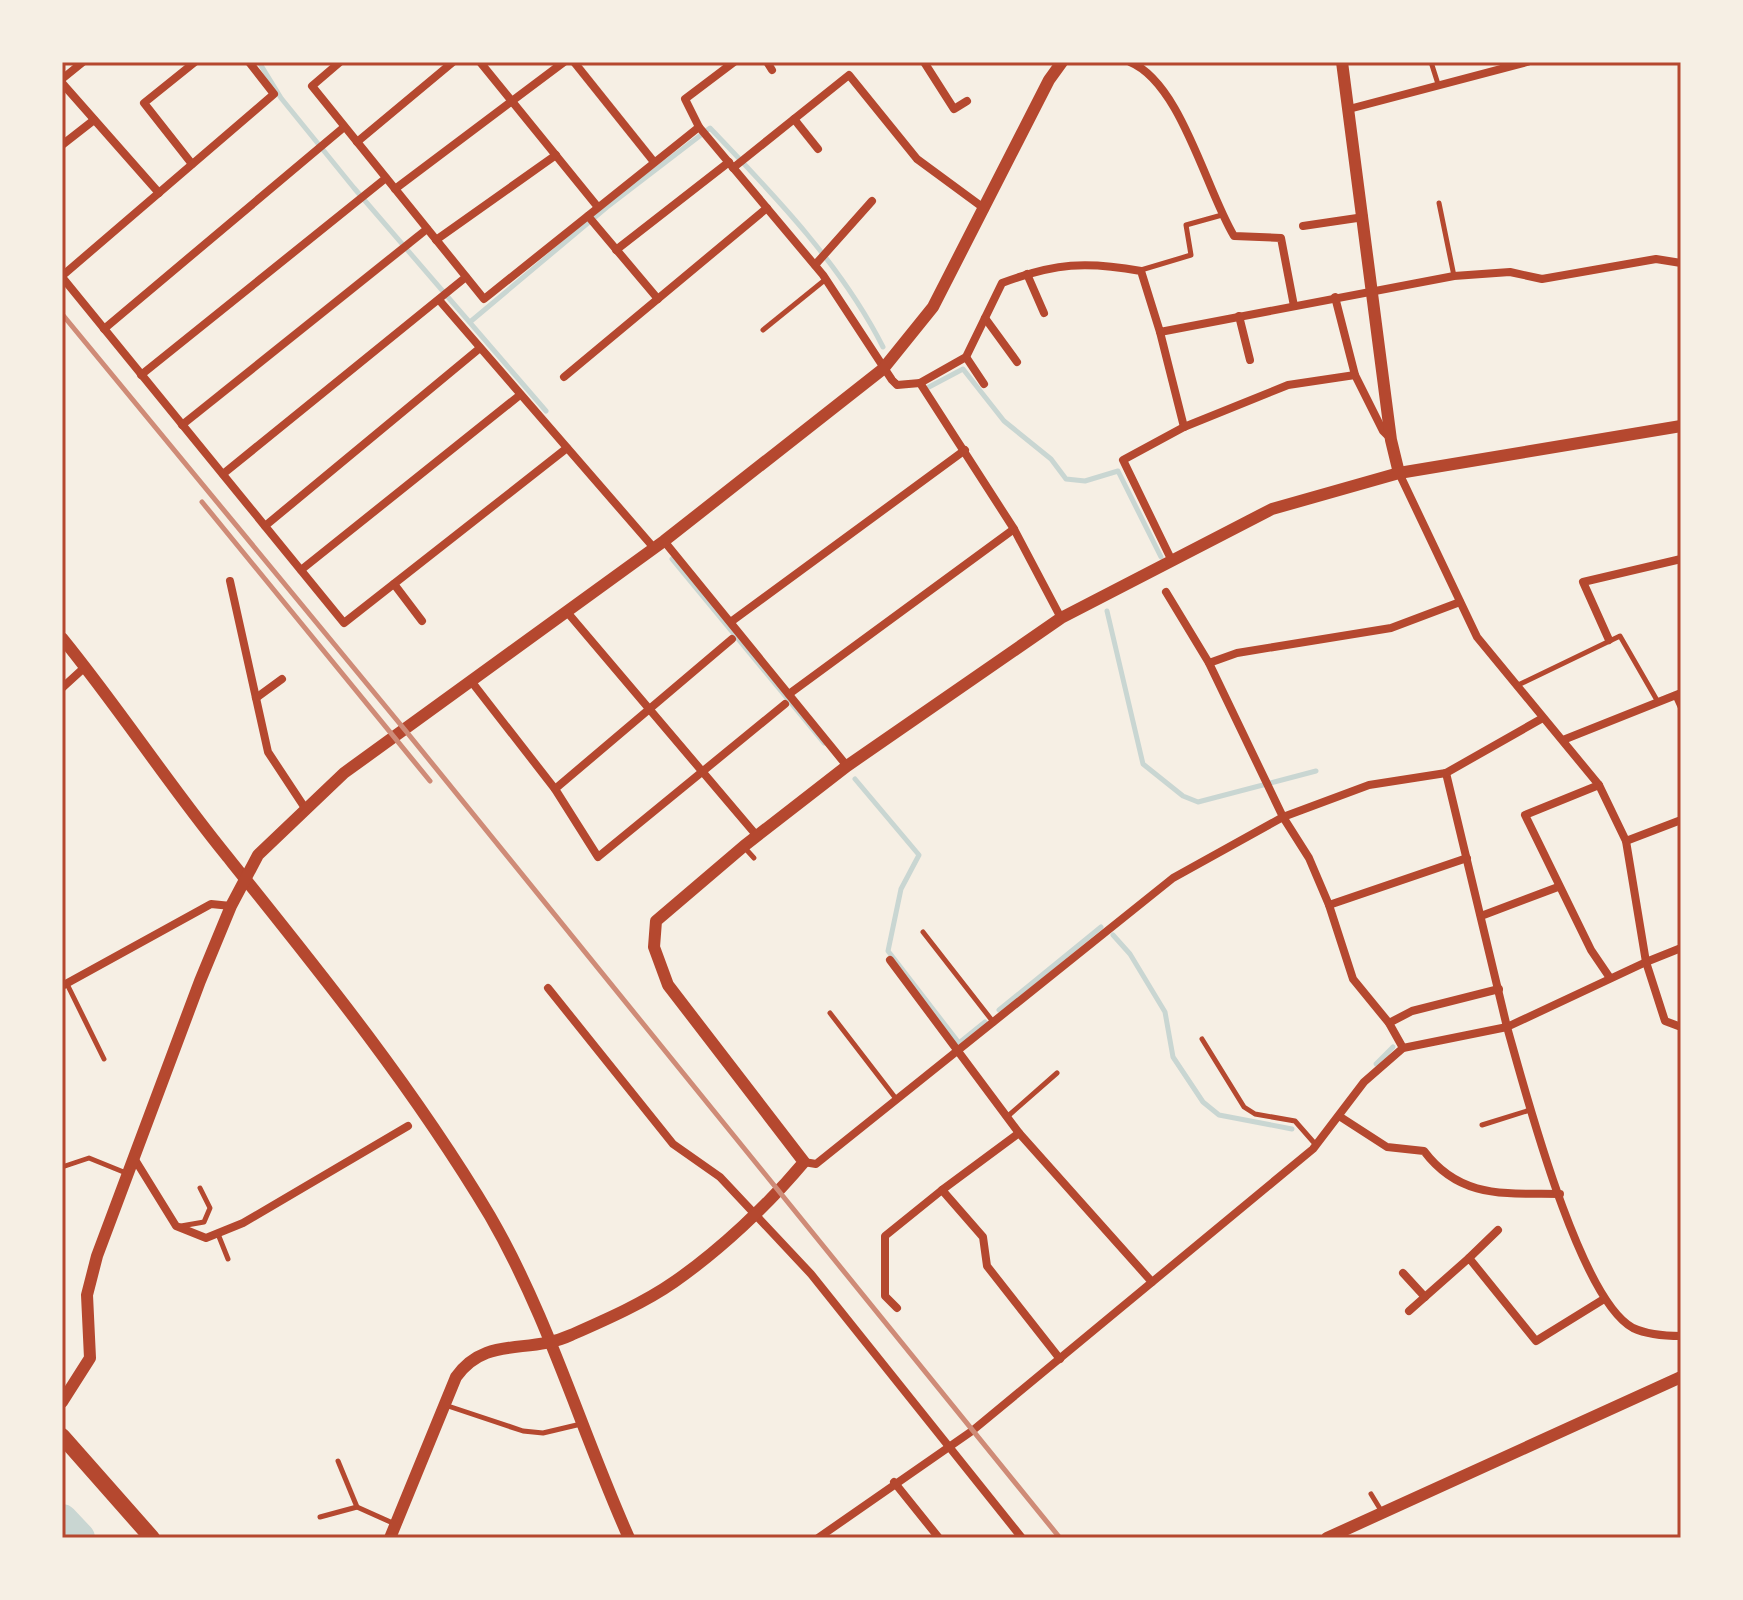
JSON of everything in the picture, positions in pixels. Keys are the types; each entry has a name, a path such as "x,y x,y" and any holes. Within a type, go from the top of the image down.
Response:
{"highway":[{"path":"62,1436 152,1538"}],"street":[{"path":"83,62 62,81 159,193"},
{"path":"192,164 144,103 195,62"},
{"path":"249,62 274,94 62,276 344,623 567,448"},
{"path":"340,62 312,86 484,299 699,127"},
{"path":"357,142 453,62"},
{"path":"480,62 597,206"},
{"path":"395,189 564,62"},
{"path":"574,62 654,162"},
{"path":"734,62 685,99 699,127 816,265 883,369 897,385 920,383 966,357 1002,283 1027,274 1091,262 1141,271 1184,427"},
{"path":"924,62 954,109 967,101"},
{"path":"62,1402 90,1358 87,1295 133,1157 231,906 258,855 344,773 659,545 883,369 933,307 1049,80 1062,62"},
{"path":"1130,62 1142,67 1161,86 1234,236 1281,238 1294,306"},
{"path":"1342,62 1374,290 1391,440 1399,473 1477,637 1541,719 1563,740 1599,785 1626,841 1646,962 1665,1021 1681,1027"},
{"path":"1349,109 1527,62"},
{"path":"616,250 751,153 849,75 917,159 985,209"},
{"path":"794,119 818,149"},
{"path":"62,145 94,120"},
{"path":"104,329 343,128"},
{"path":"436,240 556,155"},
{"path":"141,375 386,178"},
{"path":"816,265 872,201"},
{"path":"564,377 767,208"},
{"path":"588,216 658,299"},
{"path":"1303,226 1364,217"},
{"path":"182,425 427,229"},
{"path":"1160,332 1454,276 1510,272 1542,279 1656,259 1681,263"},
{"path":"1027,274 1044,313"},
{"path":"223,474 466,277"},
{"path":"1335,297 1355,375 1383,431 1391,440"},
{"path":"439,300 567,448 732,621 847,766"},
{"path":"1239,316 1250,360"},
{"path":"985,318 1017,362"},
{"path":"265,526 480,348"},
{"path":"966,357 984,384"},
{"path":"1172,561 1123,460 1184,427 1288,385 1355,375"},
{"path":"920,383 1014,529 1061,618"},
{"path":"301,570 520,395"},
{"path":"1541,719 1446,773 1369,785 1283,817 1173,878 816,1164 804,1162 668,985 654,947 656,921 713,879 744,846 847,766 1061,618 1272,509 1399,473 1681,426"},
{"path":"732,621 965,450"},
{"path":"789,694 1014,529"},
{"path":"1609,640 1583,582 1681,559"},
{"path":"230,581 268,752 305,808"},
{"path":"394,584 422,621"},
{"path":"1166,592 1209,663 1283,817 1309,858 1329,905 1353,979 1389,1023 1403,1048"},
{"path":"1209,663 1237,653 1391,628 1460,602"},
{"path":"567,612 757,836"},
{"path":"62,638 366,1030 426,1114 490,1218 552,1343 598,1468 629,1538"},
{"path":"555,789 732,639"},
{"path":"62,688 85,667"},
{"path":"256,698 282,679"},
{"path":"471,681 555,789 598,857 785,704"},
{"path":"1563,740 1678,695"},
{"path":"1446,773 1507,1027 1530,1110 1576,1248 1604,1299 1632,1327 1681,1336"},
{"path":"1599,785 1525,815 1558,887 1591,950 1610,978"},
{"path":"1626,841 1681,820"},
{"path":"1329,905 1467,858"},
{"path":"1481,916 1558,887"},
{"path":"64,985 211,904 231,906"},
{"path":"818,1538 949,1446 1060,1359 1316,1145 1364,1082 1403,1048 1507,1027 1681,948"},
{"path":"890,960 1019,1133 1152,1282"},
{"path":"548,988 673,1144 720,1177 811,1274 1022,1538"},
{"path":"1389,1023 1412,1011 1450,999 1499,989"},
{"path":"1339,1116 1387,1147 1424,1151 1441,1173 1458,1184 1518,1193 1560,1194"},
{"path":"133,1157 176,1226 206,1238 243,1223 408,1126"},
{"path":"897,1308 885,1296 885,1236 1019,1133"},
{"path":"390,1538 469,1359 495,1350 552,1343 673,1283 754,1213 804,1162"},
{"path":"942,1190 983,1237 987,1266 1060,1359"},
{"path":"1409,1311 1498,1230"},
{"path":"1469,1258 1536,1341 1604,1299"},
{"path":"1403,1273 1425,1297"},
{"path":"1327,1538 1681,1377"},
{"path":"894,1482 939,1538"}],"lane":[{"path":"1431,62 1439,85"},
{"path":"1439,203 1454,276"},
{"path":"1141,271 1191,255 1186,225 1222,215"},
{"path":"763,330 826,279"},
{"path":"1516,687 1620,636 1658,702"},
{"path":"1678,695 1681,709"},
{"path":"744,846 754,858"},
{"path":"923,932 994,1023"},
{"path":"64,985 104,1059"},
{"path":"830,1013 897,1100"},
{"path":"1202,1039 1244,1107 1255,1114 1295,1121 1316,1145"},
{"path":"1008,1116 1057,1073"},
{"path":"1482,1125 1530,1110"},
{"path":"62,1167 89,1158 127,1174"},
{"path":"176,1226 204,1222 210,1208 200,1188"},
{"path":"218,1233 228,1259"},
{"path":"450,1407 523,1431 543,1433 582,1424"},
{"path":"338,1461 357,1507"},
{"path":"1371,1494 1382,1513"},
{"path":"320,1517 357,1507 396,1524"}],"waterway":[{"path":"259,62 281,98 354,188 546,411"},
{"path":"470,322 607,207 710,128 782,205 827,259 883,347"},
{"path":"929,387 963,369 1004,421 1051,459 1066,479 1085,481 1118,471 1161,557"},
{"path":"672,559 824,743"},
{"path":"1107,611 1143,764 1183,796 1198,802 1316,771"},
{"path":"855,779 919,855 901,889 888,951 959,1043 985,1022"},
{"path":"999,1010 1101,927"},
{"path":"1113,935 1130,954 1165,1012 1173,1057 1203,1102 1219,1115 1292,1129"},
{"path":"1376,1064 1393,1047"},
{"path":"62,1520 79,1538"}],"railway":[{"path":"62,314 405,730 1060,1538"},
{"path":"202,502 430,781"}]}
